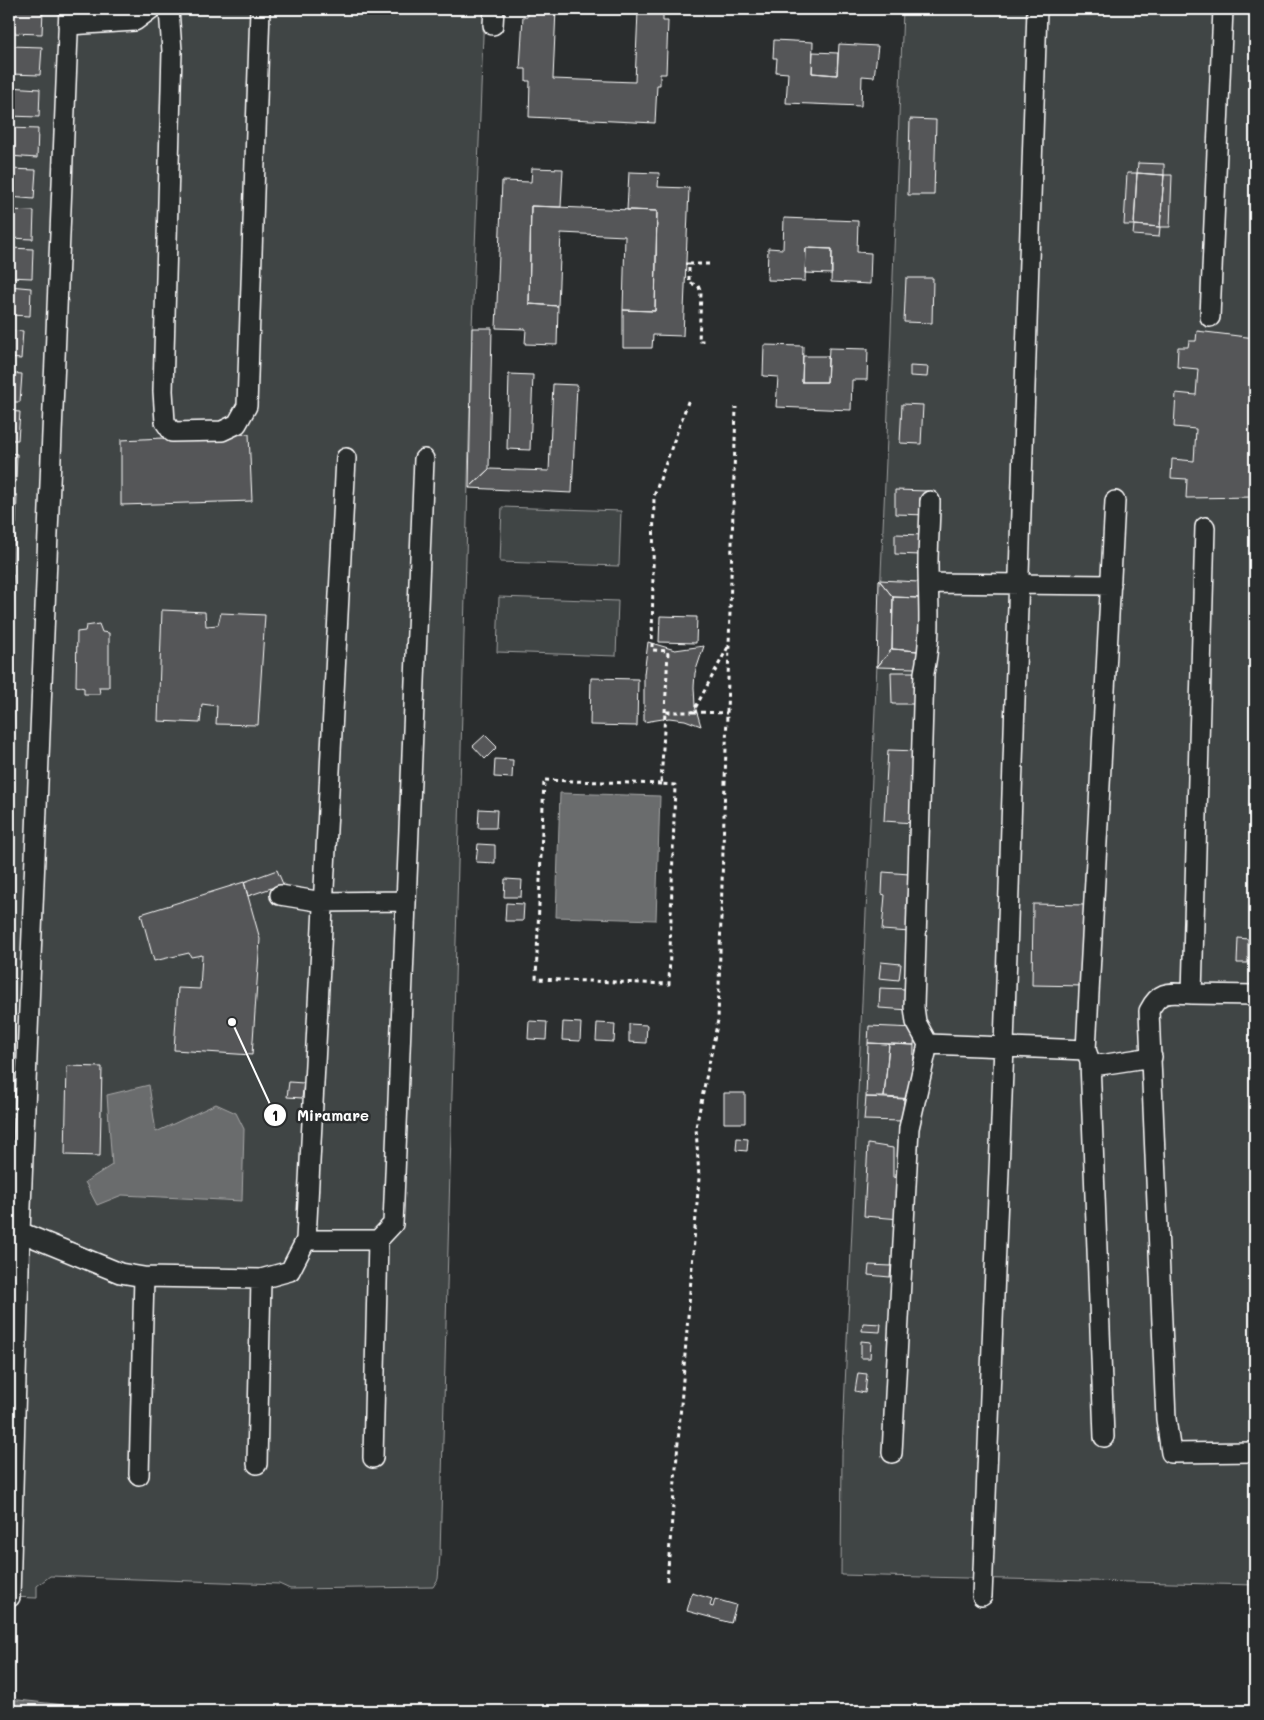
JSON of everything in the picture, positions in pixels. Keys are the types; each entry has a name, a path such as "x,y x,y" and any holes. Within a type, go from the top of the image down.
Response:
{"lane":[{"path":"10,1597 14,1260 20,1232 69,17 135,21 151,9"},
{"path":"170,9 172,51 163,391 165,422 172,432 222,431 237,424 247,406 260,9"},
{"path":"982,1596 1004,1046 1037,9"},
{"path":"1210,316 1223,9"},
{"path":"20,1232 120,1273 144,1278 261,1279 290,1270 306,1240 346,458"},
{"path":"373,1458 378,1240 393,1224 424,459"},
{"path":"892,1453 909,1128 928,1044 916,1022 914,1007 924,683 928,651 930,501"},
{"path":"1104,1437 1088,1055 1115,502"},
{"path":"1192,994 1205,527"},
{"path":"929,582 1111,586"},
{"path":"280,895 323,902 405,901"},
{"path":"1255,1009 1255,995 1168,993 1155,998 1149,1011 1166,1419 1170,1453 1255,1452"},
{"path":"928,1044 1004,1046 1088,1055 1100,1065 1152,1057"},
{"path":"306,1240 378,1240"},
{"path":"139,1475 144,1278"},
{"path":"257,1464 261,1279"}],"path":[{"path":"708,341 699,341 701,294 699,287 689,282 687,264 710,264"},
{"path":"661,784 668,651 652,650 654,496 689,399"},
{"path":"667,1581 699,1178 696,1127 718,1020 736,407"},
{"path":"693,712 728,646"},
{"path":"665,712 727,713"},
{"path":"544,780 661,784 675,785 669,984 536,980 544,780"}],"shaded area":[{"path":"9,9 484,9 472,328 440,1555 438,1579 433,1587 290,1589 279,1584 50,1576 37,1586 37,1598 9,1597"},
{"path":"903,9 1255,9 1255,1585 841,1575 842,1454 887,438"},
{"path":"502,507 621,511 619,566 500,562"},
{"path":"499,597 618,601 616,656 497,652"},
{"path":"560,793 660,796 656,920 556,917"},
{"path":"149,1085 156,1132 216,1104 236,1113 244,1129 242,1201 122,1195 97,1205 85,1182 112,1165 107,1095"},
{"path":"9,1699 120,1711 9,1711"}],"building":[{"path":"9,9 43,9 42,34 12,33 12,18 9,18"},
{"path":"528,9 556,9 553,79 635,82 638,11 566,9 660,9 660,11 663,11 663,21 668,21 666,74 660,74 660,85 657,85 655,123 529,117 530,81 526,81 526,69 520,69 523,16 528,16"},
{"path":"774,40 813,42 812,73 837,75 839,44 878,46 874,77 862,76 861,106 786,103 788,73 776,72 777,58 773,58"},
{"path":"9,46 42,47 40,75 10,74"},
{"path":"813,52 838,53 837,75 812,73"},
{"path":"9,87 40,89 39,117 9,116"},
{"path":"910,119 936,120 934,195 908,195"},
{"path":"9,128 38,129 37,158 9,156"},
{"path":"1138,163 1164,164 1164,175 1137,173"},
{"path":"532,168 563,169 561,207 531,206 529,304 558,306 557,345 525,344 526,329 496,328 502,181 531,182"},
{"path":"9,169 36,170 34,199 9,197"},
{"path":"629,172 659,173 658,187 689,188 683,336 653,335 652,348 623,348 623,310 655,311 657,211 627,210"},
{"path":"1127,173 1137,173 1134,225 1124,225"},
{"path":"1137,173 1164,175 1160,227 1134,225"},
{"path":"1164,175 1172,175 1170,227 1160,227"},
{"path":"531,206 657,211 655,311 623,310 625,236 561,233 558,306 529,304"},
{"path":"9,210 34,211 33,239 9,238"},
{"path":"784,218 858,221 857,252 871,253 870,284 831,282 832,249 806,248 805,281 767,280 768,248 783,249"},
{"path":"1134,225 1160,227 1159,237 1133,235"},
{"path":"9,248 33,249 32,278 9,277"},
{"path":"806,248 832,249 832,274 805,273"},
{"path":"906,278 933,278 932,323 904,322"},
{"path":"9,286 31,288 30,316 9,315"},
{"path":"472,328 492,328 489,469 469,488"},
{"path":"9,330 23,331 21,359 9,358"},
{"path":"1197,331 1255,338 1255,497 1186,498 1187,479 1171,478 1172,459 1194,461 1196,429 1174,427 1176,393 1196,395 1198,369 1177,367 1178,347 1188,347 1189,341 1196,341"},
{"path":"764,345 803,346 802,382 827,382 829,348 868,349 867,380 852,380 851,410 776,407 778,377 763,376"},
{"path":"803,356 828,356 827,382 802,382"},
{"path":"910,366 928,367 927,377 910,376"},
{"path":"9,373 22,374 20,402 9,402"},
{"path":"509,374 533,375 530,450 507,449"},
{"path":"553,384 577,385 572,493 469,488 489,469 549,471"},
{"path":"902,404 923,405 921,444 900,443"},
{"path":"9,411 20,412 18,440 9,440"},
{"path":"249,434 252,501 121,505 121,440"},
{"path":"9,453 17,454 16,482 9,482"},
{"path":"895,490 928,491 928,515 895,514"},
{"path":"9,495 17,495 16,524 9,523"},
{"path":"9,533 15,533 14,562 9,561"},
{"path":"895,534 924,535 921,555 895,554"},
{"path":"9,574 13,575 12,603 9,603"},
{"path":"879,580 893,597 892,649 877,667"},
{"path":"879,580 919,582 919,598 893,597"},
{"path":"893,597 919,598 918,651 892,649"},
{"path":"162,610 205,612 206,626 218,625 221,613 265,615 258,725 216,724 217,706 202,704 200,723 158,721"},
{"path":"9,612 13,613 11,641 9,641"},
{"path":"660,616 697,617 696,643 659,642"},
{"path":"99,624 102,632 109,633 109,687 99,687 100,694 84,694 84,688 76,686 77,632 85,631 86,626"},
{"path":"648,642 675,650 704,646 695,673 694,687 695,706 701,726 685,720 669,718 644,722 644,674"},
{"path":"892,649 918,651 915,668 877,667"},
{"path":"891,672 916,672 916,704 892,704"},
{"path":"591,678 638,679 637,726 590,725"},
{"path":"485,735 497,747 485,759 473,746"},
{"path":"888,750 918,751 914,823 884,821"},
{"path":"495,759 513,760 512,778 494,777"},
{"path":"479,809 497,810 496,828 478,828"},
{"path":"478,844 495,845 495,863 476,862"},
{"path":"277,870 283,884 248,896 244,882"},
{"path":"883,872 909,874 906,910 912,911 910,932 882,930 885,895 882,894"},
{"path":"505,879 522,880 521,897 504,897"},
{"path":"244,882 260,939 252,1055 174,1050 178,988 200,989 202,955 191,957 189,953 154,961 141,914"},
{"path":"506,903 524,904 523,921 505,921"},
{"path":"1033,904 1086,905 1085,986 1032,985"},
{"path":"1238,938 1248,939 1248,963 1237,963"},
{"path":"881,962 901,964 899,980 879,978"},
{"path":"880,988 906,989 910,1010 879,1008"},
{"path":"529,1021 547,1022 546,1040 528,1039"},
{"path":"563,1022 581,1023 580,1041 562,1040"},
{"path":"597,1023 615,1024 614,1042 596,1041"},
{"path":"629,1024 647,1025 646,1043 629,1042"},
{"path":"869,1026 915,1028 914,1045 868,1043"},
{"path":"868,1043 889,1044 884,1097 866,1097"},
{"path":"889,1044 914,1045 913,1099 884,1097"},
{"path":"67,1066 102,1067 100,1156 65,1155"},
{"path":"289,1082 304,1083 302,1098 287,1097"},
{"path":"724,1093 745,1093 745,1123 724,1123"},
{"path":"866,1097 904,1099 902,1121 864,1120"},
{"path":"737,1138 748,1139 747,1151 736,1150"},
{"path":"868,1144 893,1148 893,1177 897,1178 900,1219 864,1216"},
{"path":"869,1265 891,1266 890,1277 868,1275"},
{"path":"863,1323 881,1324 880,1332 862,1331"},
{"path":"861,1341 871,1342 870,1358 861,1358"},
{"path":"858,1373 867,1374 865,1393 855,1391"},
{"path":"692,1593 712,1599 710,1606 713,1607 715,1599 736,1605 731,1623 687,1611"}],"place":[{"name":"Miramare","path":"232,1022"}]}
